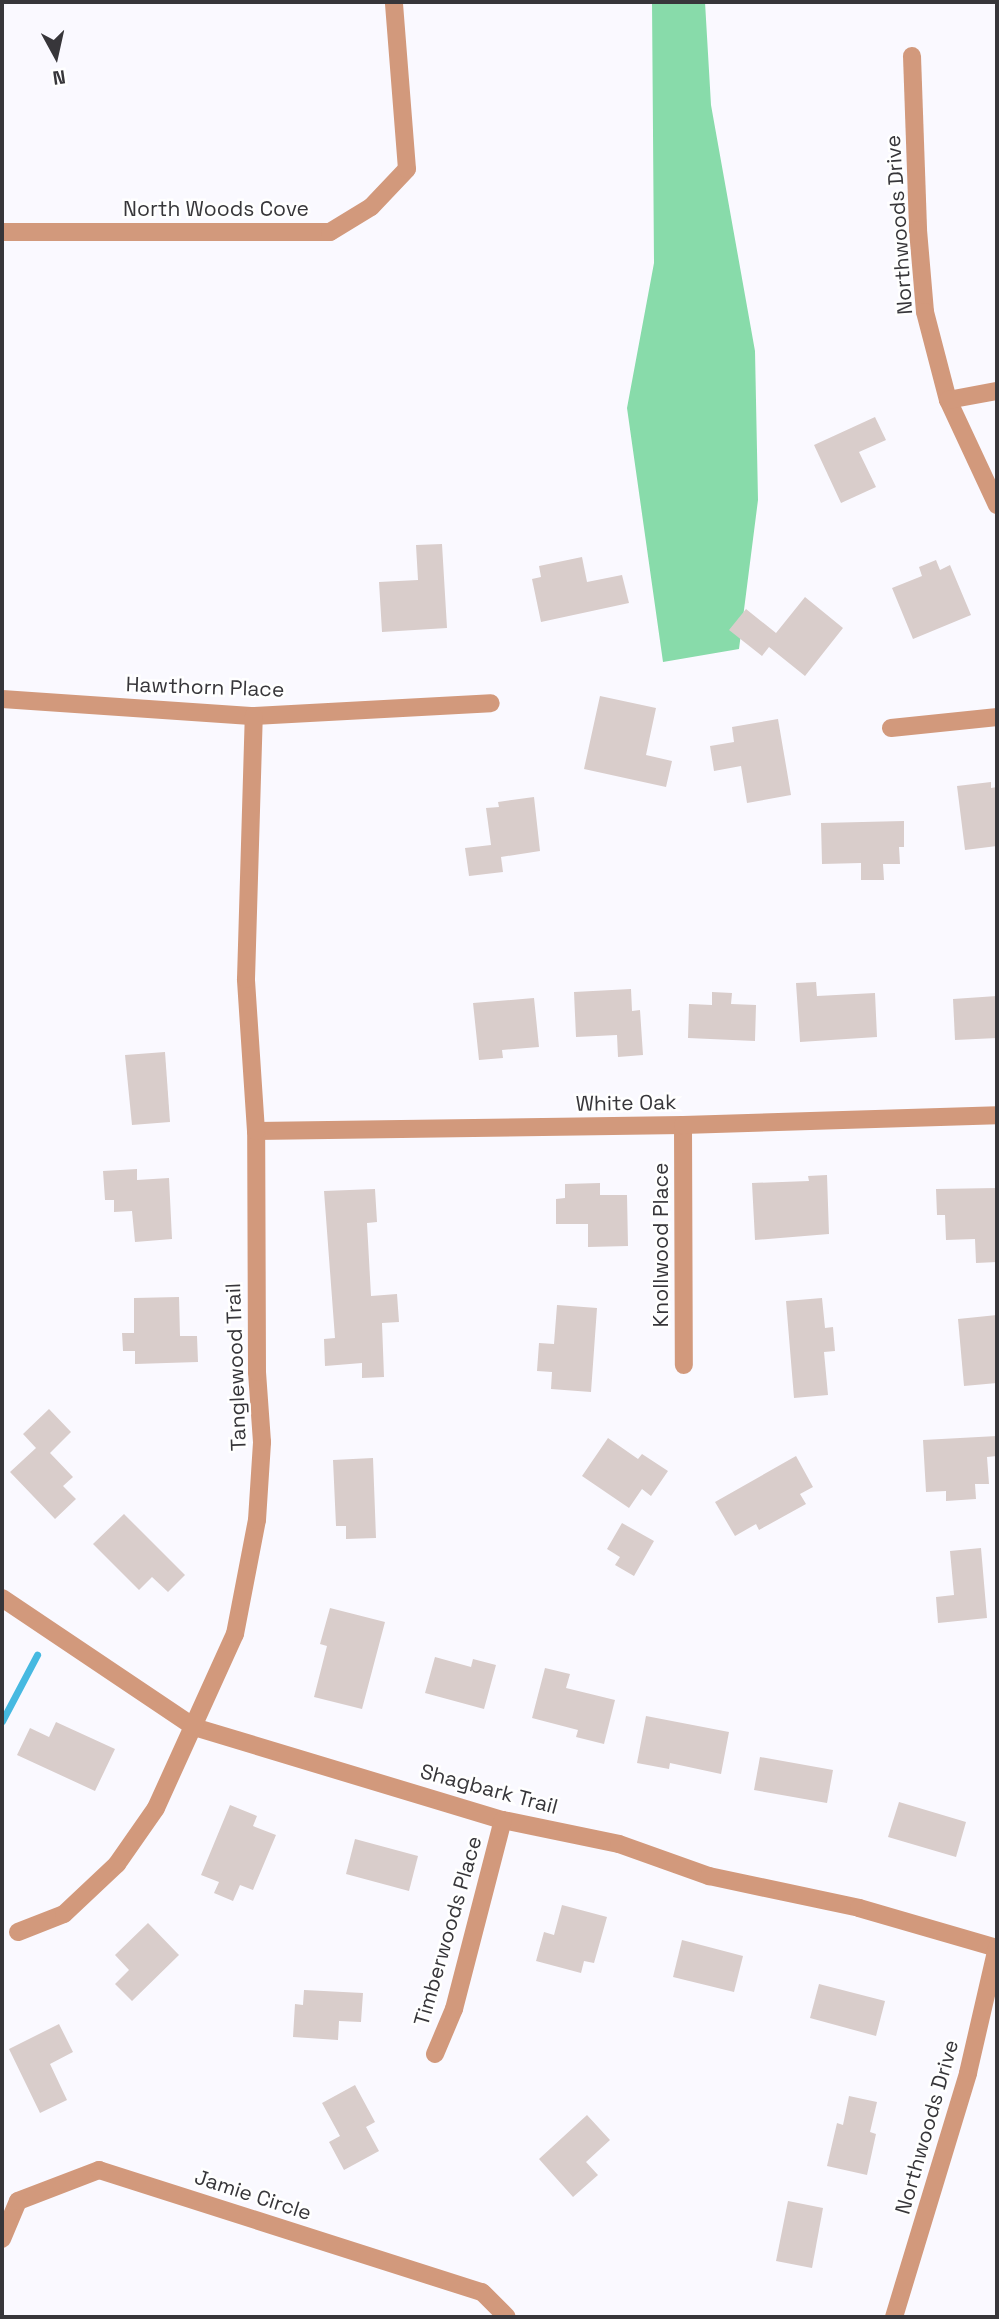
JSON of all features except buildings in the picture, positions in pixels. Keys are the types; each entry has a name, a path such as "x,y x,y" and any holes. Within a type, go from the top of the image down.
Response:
{"street":[{"name":"North Woods Cove","path":"2,232 330,232 371,207 407,169 394,2"},
{"name":"Northwoods Drive","path":"912,56 918,230 925,312 948,400 997,505"},
{"path":"948,400 997,391"},
{"name":"Hawthorn Place","path":"2,699 254,716 491,703"},
{"name":"Tanglewood Trail","path":"18,1932 65,1914 117,1864 156,1808 235,1634 257,1520 262,1442 257,1372 256,1132 246,979 254,716"},
{"path":"891,728 997,717"},
{"name":"White Oak","path":"256,1132 683,1125 997,1115"},
{"name":"Knollwood Place","path":"683,1125 684,1365"},
{"name":"Shagbark Trail","path":"2,1598 194,1727 503,1820 619,1844 709,1876 859,1908 997,1948"},
{"name":"Timberwoods Place","path":"435,2054 454,2009 503,1820"},
{"name":"Northwoods Drive","path":"894,2317 968,2073 997,1948"},
{"name":"Jamie Circle","path":"2,2239 18,2201 99,2170 482,2292 507,2317"}],"green space":[{"path":"652,2 705,2 711,105 755,351 758,500 739,649 663,662 627,408 654,263"}],"waterway":[{"path":"2,1721 37,1655"}]}
